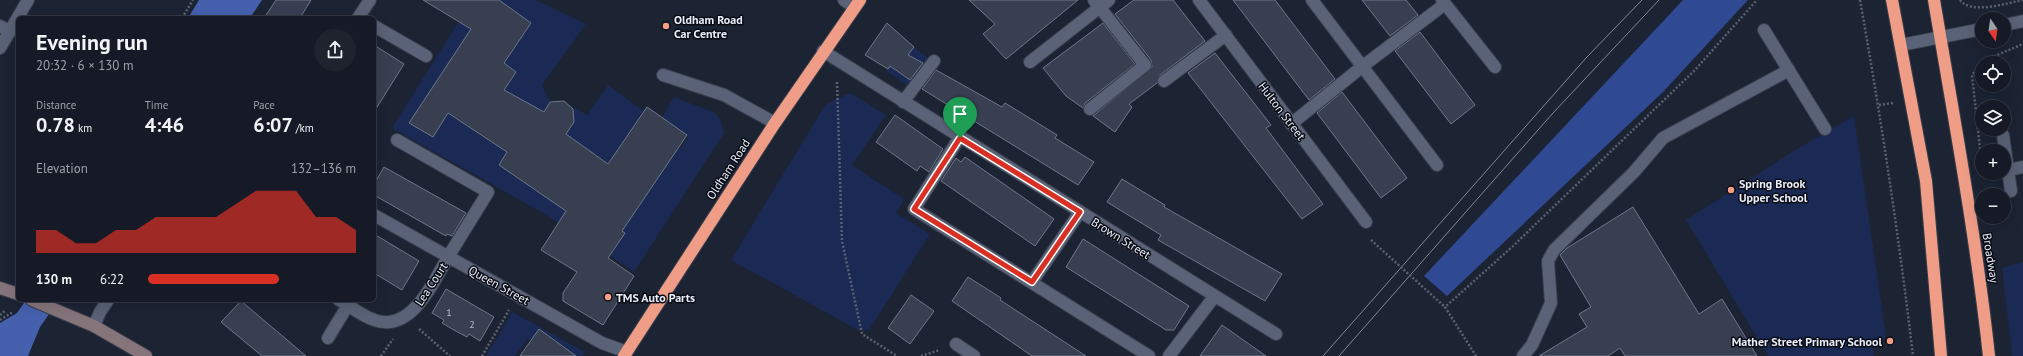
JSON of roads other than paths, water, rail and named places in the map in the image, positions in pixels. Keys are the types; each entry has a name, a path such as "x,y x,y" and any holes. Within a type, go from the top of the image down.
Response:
{"highway":[{"path":"1892,0 1926,181 1941,356"},
{"name":"Broadway","path":"1934,0 1951,93 1976,248 1989,356"},
{"name":"Oldham Road","path":"625,354 775,123 857,4"}],"street":[{"path":"0,48 5,29 28,0"},
{"path":"360,16 370,0"},
{"path":"844,0 857,4"},
{"name":"Hulton Street","path":"1199,0 1366,222"},
{"path":"1312,0 1437,165"},
{"path":"1030,62 1101,2 1145,65 1090,109"},
{"path":"1291,124 1444,2 1495,67"},
{"path":"2011,24 2023,21"},
{"path":"376,27 426,56"},
{"path":"1764,30 1826,129"},
{"path":"1901,44 1975,30"},
{"path":"1164,81 1226,35"},
{"name":"Brown Street","path":"824,51 960,138 1214,297 1276,334"},
{"path":"903,102 934,61"},
{"path":"1523,356 1532,345 1551,303 1548,261 1554,250 1634,172 1663,138 1789,70"},
{"path":"663,75 724,95 775,123"},
{"path":"960,138 914,209 1149,356"},
{"name":"Lea Court","path":"328,338 343,302 369,317 384,322 401,318 418,307 488,192 397,140"},
{"path":"2011,169 2023,167"},
{"path":"1032,282 1080,212"},
{"name":"Queen Street","path":"376,216 602,343 625,354"},
{"path":"0,288 16,293"},
{"path":"1168,356 1214,297"},
{"path":"37,302 94,326 146,356"},
{"path":"94,326 100,312 107,302"},
{"path":"956,344 974,356"}],"tram line":[{"path":"1323,356 1586,58 1642,0"},
{"path":"1339,356 1553,113 1659,0"}],"place":[{"name":"Oldham Road Car Centre","path":"666,26"},
{"name":"Spring Brook Upper School","path":"1731,190"},
{"name":"TMS Auto Parts","path":"608,297"},
{"name":"Mather Street Primary School","path":"1890,341"}]}
